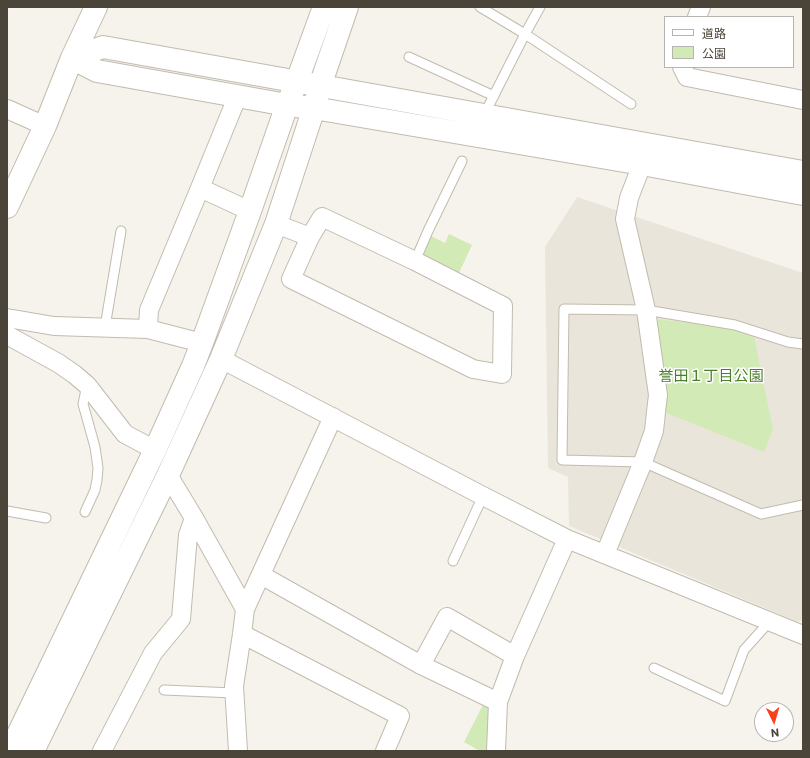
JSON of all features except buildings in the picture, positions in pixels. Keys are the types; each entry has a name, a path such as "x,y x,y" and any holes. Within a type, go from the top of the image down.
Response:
{"street":[{"path":"7,207 45,126 72,58 96,7"},
{"path":"32,751 168,474 221,359 276,224 347,7"},
{"path":"10,751 155,450 202,343 322,8"},
{"path":"72,58 103,47 803,172"},
{"path":"72,58 97,71 642,164 803,194"},
{"path":"682,68 687,77 803,100"},
{"path":"148,329 149,310 238,95"},
{"path":"7,109 45,126"},
{"path":"605,554 654,432 658,395 646,310 625,219 629,198 642,164"},
{"path":"200,188 250,211"},
{"path":"322,218 414,261 503,306 502,374 473,369 291,279 310,237 322,218"},
{"path":"276,224 310,237"},
{"path":"7,318 54,326 148,329 202,343"},
{"path":"7,335 58,363 87,385 125,434 155,450"},
{"path":"221,359 567,539 803,635"},
{"path":"238,751 234,686 245,609 333,417"},
{"path":"168,474 245,609"},
{"path":"102,751 153,653 181,619 188,535 194,518"},
{"path":"496,751 498,702 515,656 567,539"},
{"path":"261,575 421,665 498,702"},
{"path":"421,665 447,617 515,656"},
{"path":"242,634 400,716 389,750"}],"lane":[{"path":"480,7 525,34 631,104"},
{"path":"484,115 540,7"},
{"path":"408,57 494,96"},
{"path":"414,261 462,161"},
{"path":"105,328 121,231"},
{"path":"803,344 788,342 735,325 646,310 564,309 562,460 643,462 761,514 803,505"},
{"path":"85,512 98,480 95,447 82,404 87,385"},
{"path":"453,561 482,496"},
{"path":"7,511 46,518"},
{"path":"654,668 725,700 744,650 770,621"},
{"path":"164,690 234,694"}],"shaded area":[{"path":"577,197 803,273 803,620 798,622 569,526 568,477 548,468 545,247"}],"green space":[{"path":"449,234 472,245 458,275 421,258 431,236 445,243"},
{"name":"誉田１丁目公園","path":"654,319 727,327 754,337 773,429 764,452 664,412"},
{"path":"486,699 494,703 490,751 480,751 464,742"}]}
